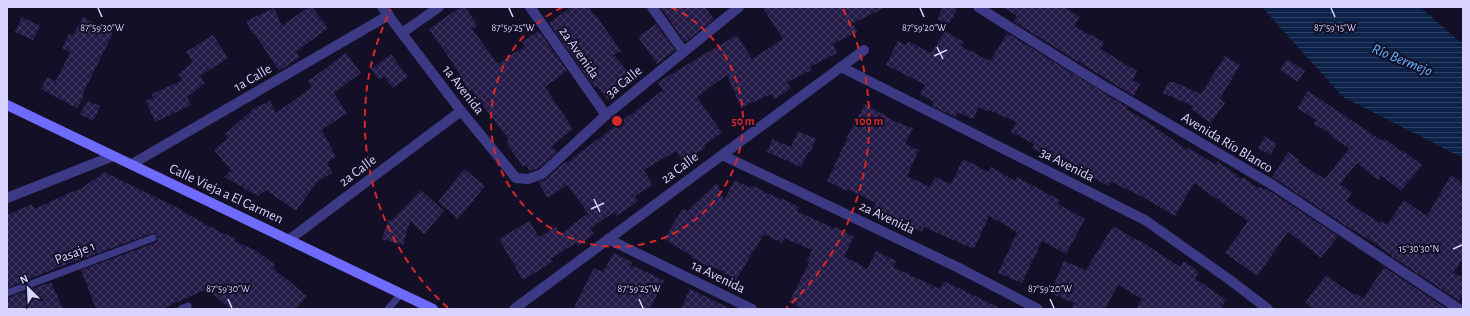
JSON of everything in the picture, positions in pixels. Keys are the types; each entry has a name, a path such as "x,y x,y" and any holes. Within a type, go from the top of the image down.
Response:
{"street":[{"path":"402,33 439,7"},
{"name":"2a Avenida","path":"530,7 606,115"},
{"path":"652,7 684,52"},
{"name":"3a Calle","path":"528,179 542,174 606,115 739,7"},
{"name":"Avenida Río Blanco","path":"978,7 1099,83 1271,184 1459,309"},
{"name":"1a Avenida","path":"385,11 461,111 516,178 528,179"},
{"name":"1a Calle","path":"132,164 385,11"},
{"name":"2a Calle","path":"514,309 864,50"},
{"name":"3a Avenida","path":"841,67 1145,220 1230,280 1268,309"},
{"name":"Calle Vieja a El Carmen","path":"7,105 290,239 433,309"},
{"name":"2a Calle","path":"290,239 461,111"},
{"name":"2a Avenida","path":"722,155 957,267 1038,309"},
{"path":"7,198 113,156"},
{"name":"1a Avenida","path":"608,239 752,309"}],"lane":[{"name":"Pasaje 1","path":"7,293 153,238"},
{"path":"388,309 401,294"}],"water":[{"name":"Río Bermejo","path":"1262,7 1420,7 1463,43 1463,158 1343,97"}],"building":[{"path":"308,7 312,7 328,28 296,52 300,57 279,71 254,33 252,34 246,21 274,8 282,26"},
{"path":"460,7 465,7 478,26 472,29 498,64 525,46 522,42 539,31 567,71 545,87 573,129 552,146 557,152 539,168 530,171 526,165 523,167 506,142 509,140 472,90 469,91 454,65 429,29"},
{"path":"571,7 589,7 621,51 614,55 634,79 608,100 597,86 595,88 549,23"},
{"path":"660,7 705,7 714,19 685,42"},
{"path":"762,7 886,7 853,23 857,32 833,44 837,53 810,67 812,70 787,82 791,88 775,99 771,94 741,108 727,75 697,97 722,133 704,145 705,148 683,162 676,151 644,170 653,185 635,196 638,201 617,216 614,212 590,229 594,234 578,246 576,243 551,258 553,262 523,280 499,239 529,221 539,237 556,227 560,235 588,213 567,185 548,198 538,182 546,179 565,162 566,163 663,90 658,83 663,79 737,35 752,59 783,39"},
{"path":"943,7 958,7 949,24 937,19"},
{"path":"1003,7 1064,7 1080,17 1074,26 1104,42 1101,49 1137,71 1133,80 1140,84 1134,96 1014,22 1017,16"},
{"path":"22,17 40,26 33,40 15,32"},
{"path":"83,17 113,33 77,108 41,89 47,77 56,81 70,52 62,48 69,34 73,35"},
{"path":"656,24 675,50 657,64 638,37"},
{"path":"945,31 964,42 961,46 990,61 1007,33 1127,107 1126,109 1156,127 1187,150 1188,148 1215,164 1217,161 1259,189 1260,187 1264,190 1265,188 1338,236 1321,258 1288,232 1257,276 1225,253 1248,221 1194,183 1175,216 1139,195 1111,182 1109,186 1081,172 1080,175 1057,163 1058,161 1032,148 1034,144 1011,132 1016,122 989,110 988,112 979,107 973,119 958,112 955,117 932,106 934,102 920,94 925,85 886,65 898,41 906,45 908,41 931,53"},
{"path":"213,35 228,58 200,76 205,83 187,97 191,105 155,122 146,101 153,98 152,94 183,80 178,74 193,62 186,52"},
{"path":"346,53 361,73 334,93 347,113 322,130 336,157 327,162 332,173 318,181 296,211 266,190 258,196 224,177 231,170 214,150 228,138 225,134 253,109 270,101 276,113 312,87 308,81"},
{"path":"391,54 408,77 393,88 384,76 379,80 371,69"},
{"path":"1225,56 1240,65 1220,99 1225,103 1211,123 1191,109 1193,106 1163,93 1168,82 1174,82 1201,94"},
{"path":"1287,59 1305,71 1298,82 1280,70"},
{"path":"1308,91 1382,141 1384,138 1403,153 1404,151 1422,165 1401,191 1382,176 1378,180 1357,163 1340,184 1352,193 1346,201 1380,223 1381,221 1387,225 1404,200 1427,216 1451,175 1463,183 1463,258 1454,272 1463,278 1463,295 1459,301 1391,256 1392,255 1379,247 1380,246 1346,226 1272,177 1288,152 1300,160 1298,162 1325,179 1349,148 1330,136 1331,134 1314,124 1316,120 1297,108"},
{"path":"88,101 100,106 93,121 80,114"},
{"path":"865,104 896,122 913,128 905,144 919,150 907,176 930,187 935,177 951,184 963,159 989,172 991,167 1015,181 1017,177 1060,200 1058,204 1085,219 1066,254 1042,241 1022,283 998,273 1017,232 989,216 974,249 924,227 922,232 873,209 876,203 848,189 847,191 827,181 846,139"},
{"path":"798,131 816,139 810,153 808,152 801,167 767,152 772,139 791,147"},
{"path":"1265,136 1277,144 1270,155 1258,148"},
{"path":"464,169 485,186 458,219 438,202"},
{"path":"104,172 182,210 220,232 236,238 234,241 257,251 275,265 273,268 307,296 296,309 231,309 207,289 162,309 96,309 81,270 155,243 158,237 153,233 77,260 7,288 7,215 32,204 34,209 83,187"},
{"path":"735,180 750,188 751,185 780,199 781,198 799,207 797,211 835,229 836,227 854,237 844,256 867,269 876,251 896,261 893,267 940,289 944,281 1002,309 802,309 789,302 809,263 806,262 812,250 784,238 782,243 764,234 736,280 714,267 713,269 691,257 692,256 664,239 683,208 687,211 717,183 724,200"},
{"path":"421,190 444,211 424,234 410,221 403,245 382,239 388,220 391,221"},
{"path":"1113,226 1137,240 1138,239 1180,267 1184,261 1199,272 1195,278 1226,300 1220,309 1136,309 1142,299 1118,285 1105,309 1071,309 1074,303 1050,293 1064,261 1086,270"},
{"path":"614,253 632,262 631,265 664,280 650,309 573,309 594,268 603,272"},
{"path":"1384,267 1447,309 1314,309 1305,303 1326,275 1354,295 1356,293 1363,299"},
{"path":"51,282 63,309 7,309 7,298"},
{"path":"690,289 731,309 681,309"}]}
